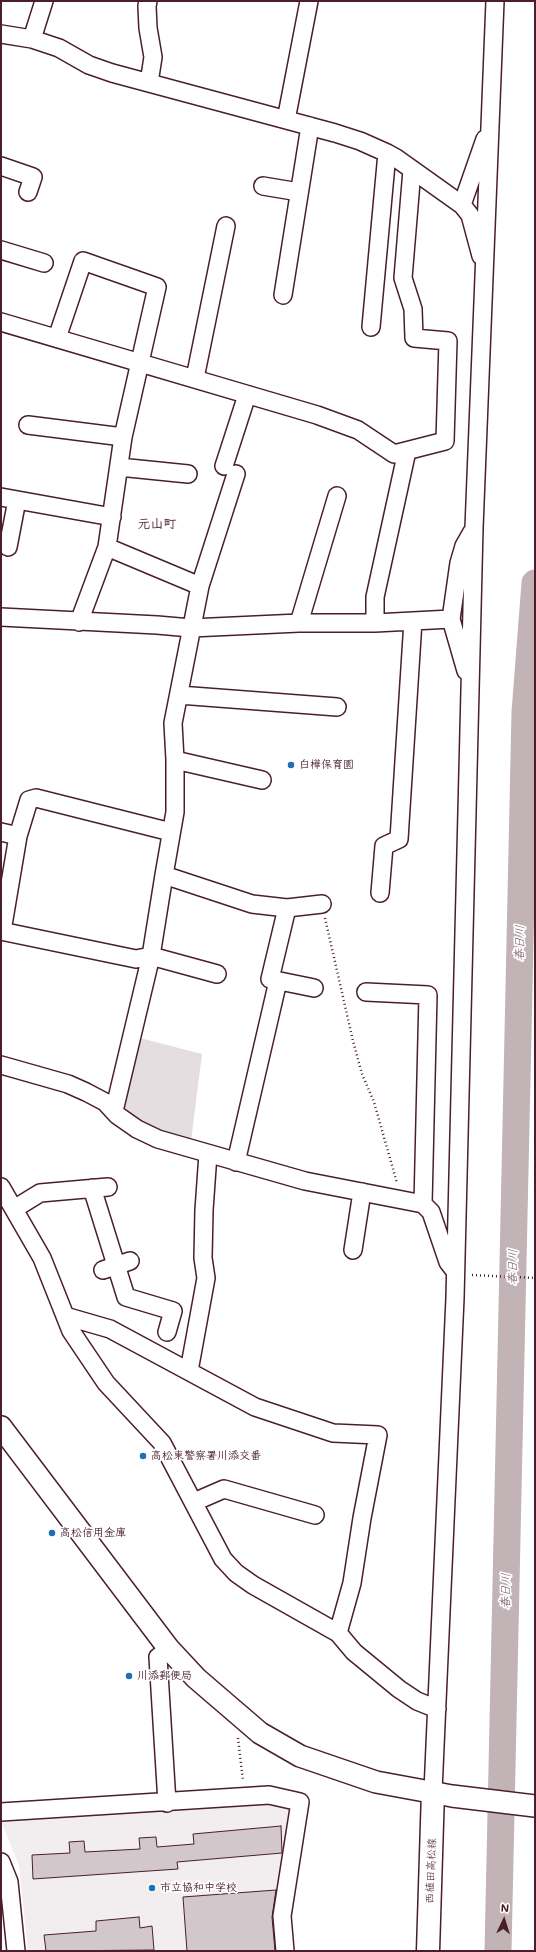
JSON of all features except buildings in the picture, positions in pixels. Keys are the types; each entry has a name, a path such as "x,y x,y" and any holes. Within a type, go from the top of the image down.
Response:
{"main road":[{"name":"西植田高松線","path":"428,1951 442,1794"}],"street":[{"path":"32,39 44,1"},
{"path":"148,1 148,28 153,56 149,83"},
{"path":"286,120 309,1"},
{"path":"442,1794 437,1709 461,1273 470,688 474,528 486,272 495,1"},
{"path":"1,34 32,39 60,48 89,64 149,83 310,126 360,141 387,153 462,205 470,215 486,272"},
{"path":"462,205 491,122"},
{"path":"283,295 310,126"},
{"path":"371,327 387,153"},
{"path":"1,166 33,177 28,192"},
{"path":"1,322 317,415 358,430 394,454 445,442 448,341 414,338 413,309 403,278 412,170"},
{"path":"263,186 299,192"},
{"path":"195,378 226,226"},
{"path":"1,250 44,263"},
{"path":"57,338 83,261 156,287 123,437 108,547 79,622"},
{"path":"114,1111 150,956 175,812 175,760 172,723 200,586 230,470 247,395"},
{"path":"28,425 123,437"},
{"path":"375,623 375,597 407,450"},
{"path":"119,467 188,474"},
{"path":"299,622 337,496"},
{"path":"8,547 9,499 112,517"},
{"path":"470,688 451,620 459,563 464,546 474,528"},
{"path":"108,547 200,586"},
{"path":"1,617 191,628 299,622 375,623 451,620"},
{"path":"380,893 384,846 400,839 413,621"},
{"path":"178,695 337,707"},
{"path":"175,760 262,780"},
{"path":"171,832 36,798 29,800 18,836 2,931 136,959 150,956 217,974"},
{"path":"1,832 18,836"},
{"path":"164,875 252,904 287,908 322,904"},
{"path":"287,908 270,980 314,988"},
{"path":"236,1162 278,981"},
{"path":"366,992 428,995 423,1204"},
{"path":"1,1065 68,1084 105,1102 137,1129 158,1139 305,1181 423,1204 431,1212 448,1262 461,1273"},
{"path":"189,1371 206,1278 203,1258 208,1154"},
{"path":"1,1187 42,1258 71,1331 106,1383 162,1443 223,1559 236,1573 253,1585 338,1633 354,1652 417,1702 437,1709"},
{"path":"14,1209 40,1193 100,1187 116,1265 126,1297 173,1311 167,1332"},
{"path":"353,1250 362,1192"},
{"path":"65,1316 110,1329 255,1407 333,1433 378,1435 362,1518 352,1582 338,1633"},
{"path":"1,1427 169,1649 196,1678 260,1733 300,1756 376,1782 442,1794 535,1806"},
{"path":"194,1502 224,1489 315,1515"},
{"path":"167,1803 158,1657 169,1649"},
{"path":"1,1812 48,1808 167,1803 269,1795 300,1802 282,1916 286,1951"},
{"path":"1,1862 9,1882 16,1951"}],"path":[{"path":"322,904 329,941 353,1041 362,1074 374,1102 402,1201"},
{"path":"461,1273 535,1278"},
{"path":"238,1736 245,1797"}],"shaded area":[{"path":"140,1038 202,1054 191,1141 163,1136 126,1113 124,1107"},
{"name":"市立協和中学校","path":"272,1800 296,1804 283,1951 28,1951 19,1866 1,1821"}],"waterway":[{"name":"春日川","path":"498,1951 525,712 535,583"}],"place":[{"name":"白樺保育園","path":"291,765"},
{"name":"高松東警察署川添交番","path":"143,1456"},
{"name":"高松信用金庫","path":"52,1533"},
{"name":"川添郵便局","path":"129,1676"},
{"name":"市立協和中学校","path":"152,1888"}],"district":[{"name":"元山町","path":"157,524"}]}
